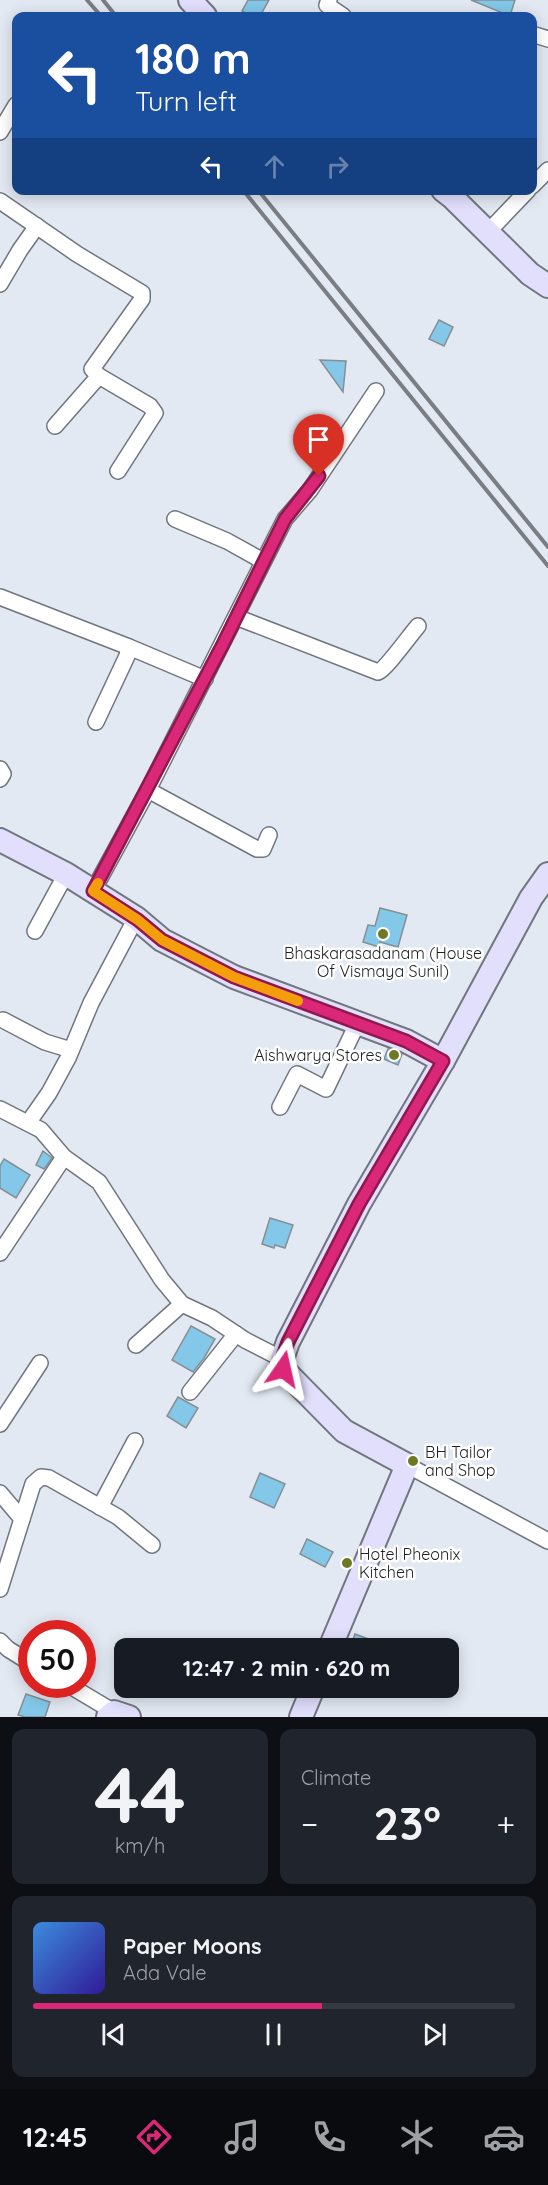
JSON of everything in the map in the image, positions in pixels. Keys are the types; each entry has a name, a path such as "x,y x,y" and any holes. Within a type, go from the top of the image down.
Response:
{"main road":[{"path":"190,0 201,12"},
{"path":"450,195 530,274 548,286"},
{"path":"0,840 66,874 136,918 162,940 234,977 406,1041 443,1061"},
{"path":"334,1638 407,1464 344,1431 283,1369 282,1359 288,1342 359,1204 443,1061 531,898 548,874"},
{"path":"301,1717 309,1698"}],"street":[{"path":"329,0 327,5 337,12"},
{"path":"0,132 12,112"},
{"path":"537,181 548,170"},
{"path":"488,232 523,195"},
{"path":"0,201 77,254 142,293 142,299 92,369 99,376 150,406 155,413 118,471"},
{"path":"0,284 20,250 38,226"},
{"path":"55,426 99,376"},
{"path":"93,891 148,790 285,519 310,490 376,391"},
{"path":"175,519 227,541 263,561"},
{"path":"0,597 205,679"},
{"path":"236,617 378,672 386,667 418,626"},
{"path":"96,722 129,647"},
{"path":"0,769 3,774 0,779"},
{"path":"148,790 257,849 262,849 269,835"},
{"path":"35,931 66,874"},
{"path":"28,1124 49,1093 91,1003 136,918"},
{"path":"3,1020 45,1042 71,1050"},
{"path":"280,1107 297,1074 326,1089 358,1022"},
{"path":"0,1109 41,1130 64,1157 99,1182 162,1280 182,1304 212,1318 282,1359"},
{"path":"0,1253 64,1157"},
{"path":"136,1345 182,1304"},
{"path":"190,1392 236,1334"},
{"path":"0,1424 40,1362"},
{"path":"100,1507 135,1441"},
{"path":"407,1464 548,1541"},
{"path":"0,1589 33,1484 41,1477 49,1478 118,1517 152,1545"},
{"path":"0,1493 22,1519"},
{"path":"0,1641 18,1655"},
{"path":"90,1698 117,1715"}],"building":[{"path":"248,0 269,0 262,12 242,11"},
{"path":"471,0 515,0 511,12 500,12"},
{"path":"439,320 453,327 444,346 429,339"},
{"path":"320,360 346,361 343,392"},
{"name":"Bhaskarasadanam (House Of Vismaya Sunil)","path":"380,908 407,915 398,947 380,942 379,947 363,942 368,925 375,926"},
{"name":"Aishwarya Stores","path":"388,1049 402,1054 398,1065 384,1059"},
{"path":"43,1151 52,1158 44,1169 36,1165"},
{"path":"4,1159 30,1175 16,1198 0,1188 0,1166"},
{"path":"270,1218 293,1225 285,1248 275,1245 274,1248 262,1244"},
{"path":"191,1326 215,1339 193,1372 172,1360"},
{"path":"178,1397 198,1408 186,1428 167,1416"},
{"path":"260,1473 285,1484 274,1508 250,1497"},
{"path":"307,1539 333,1552 325,1567 300,1554"},
{"path":"355,1634 366,1638 354,1638"},
{"path":"24,1698 38,1698 50,1702 45,1717 18,1715"}],"railway":[{"path":"87,0 98,12"},
{"path":"103,0 113,12"},
{"path":"247,195 548,566"},
{"path":"262,195 548,547"}],"slow traffic":[{"path":"98,883 93,891 138,920 162,940 234,977 298,1001"}],"place":[{"name":"Bhaskarasadanam (House Of Vismaya Sunil)","path":"383,934"},
{"name":"Aishwarya Stores","path":"394,1055"},
{"name":"BH Tailor and Shop","path":"413,1461"},
{"name":"Hotel Pheonix Kitchen","path":"347,1563"}],"route":[{"path":"283,1369 282,1359 288,1342 359,1204 443,1061 406,1041 367,1025 234,977 162,940 138,920 93,891 148,790 285,519 319,476"}]}
